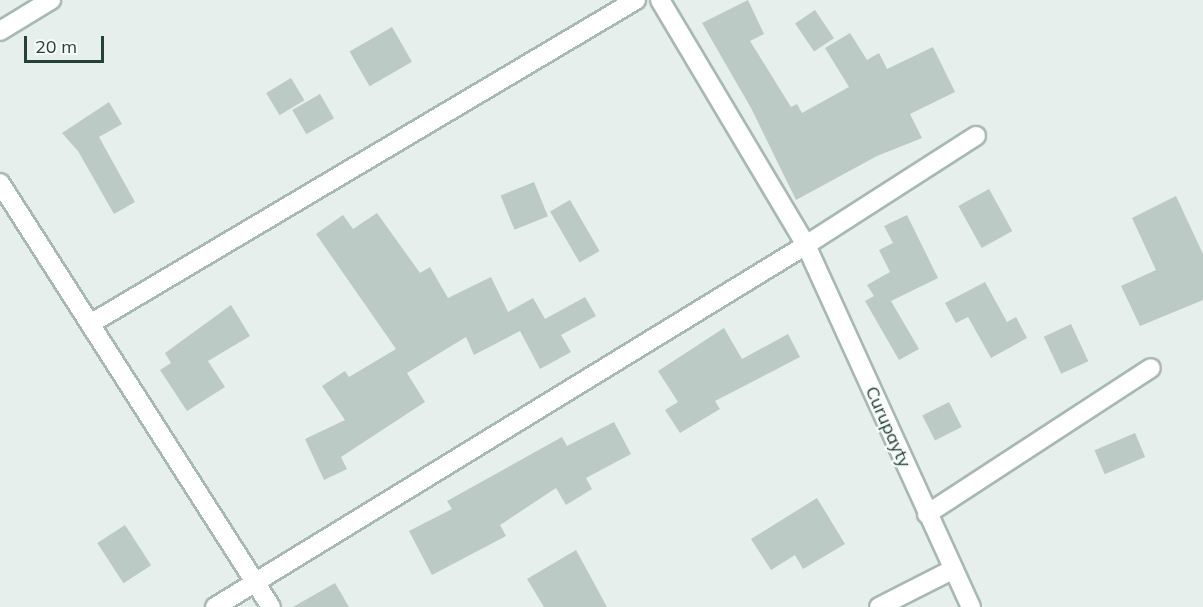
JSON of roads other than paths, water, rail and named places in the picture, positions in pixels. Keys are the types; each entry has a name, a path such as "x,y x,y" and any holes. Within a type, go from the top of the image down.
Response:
{"street":[{"path":"0,31 51,0"},
{"path":"90,324 636,0"},
{"name":"Curupayty","path":"660,0 806,245 952,570 971,607"},
{"path":"215,607 806,245 976,136"},
{"path":"0,183 258,582 271,607"},
{"path":"927,514 1151,368"},
{"path":"879,607 952,570"}]}
